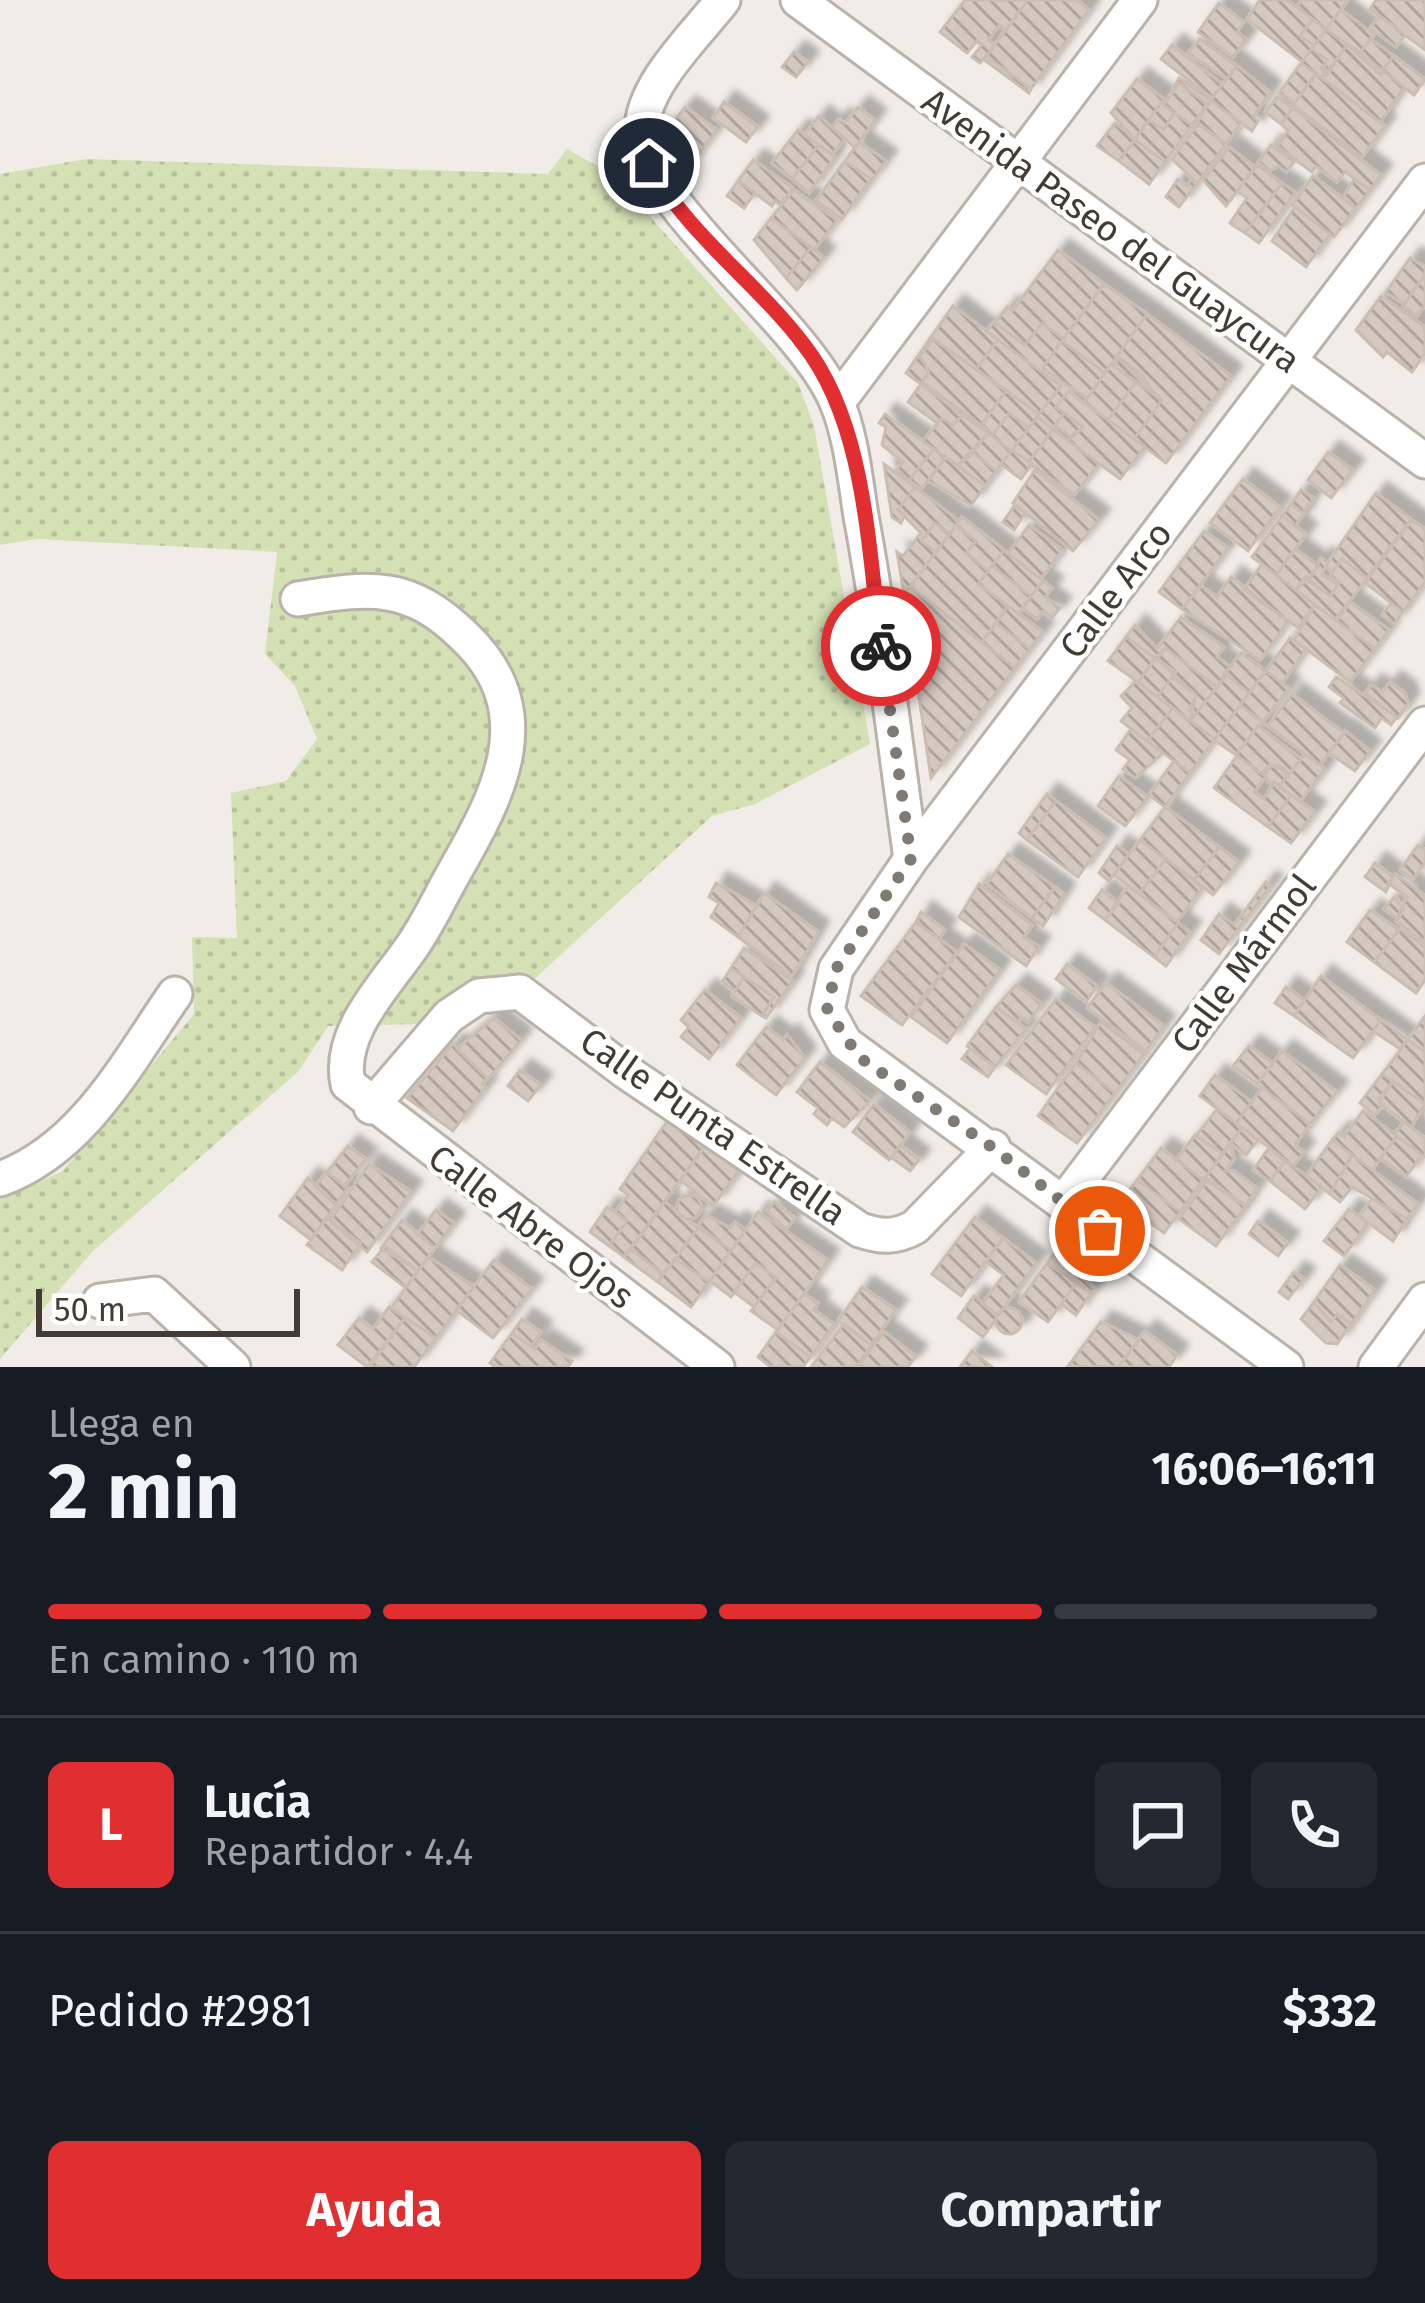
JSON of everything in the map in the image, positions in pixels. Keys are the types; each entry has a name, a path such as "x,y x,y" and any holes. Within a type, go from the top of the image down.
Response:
{"street":[{"path":"723,0 648,104 642,130 649,163 668,198 807,347 837,403 867,545 911,859"},
{"name":"Avenida Paseo del Guaycura","path":"798,0 1425,461"},
{"path":"837,403 1140,0"},
{"name":"Calle Arco","path":"992,1147 860,1058 827,1010 836,969 911,859 1425,181"},
{"path":"298,599 353,590 399,591 470,641 508,711 509,741 499,787 414,944 354,1034 343,1061 359,1095"},
{"name":"Calle Mármol","path":"1063,1203 1425,724"},
{"name":"Calle Punta Estrella","path":"359,1095 449,1016 479,996 520,992 625,1071 860,1230 899,1236 915,1227 992,1147"},
{"path":"0,1179 45,1159 72,1134 176,994"},
{"name":"Calle Abre Ojos","path":"359,1095 717,1367"},
{"path":"992,1147 1286,1367"},
{"path":"100,1301 126,1293 154,1294 233,1367"},
{"path":"1376,1367 1425,1300"}],"green space":[{"path":"567,149 613,175 798,383 814,426 870,744 755,804 712,816 520,992 420,1024 328,1026 299,1071 92,1252 0,1359 0,1199 63,1171 194,1014 192,937 237,938 231,793 286,781 317,739 295,686 265,654 277,552 37,539 0,545 0,174 86,159 548,174"}],"building":[{"path":"965,0 1028,0 1006,30 999,25 988,40 995,45 980,63 972,57 982,45 977,41 967,53 940,32"},
{"path":"1028,0 1077,0 1089,10 1031,89 986,56"},
{"path":"1260,0 1287,0 1313,19 1300,36 1314,46 1302,62 1247,19"},
{"path":"1302,0 1348,0 1326,29 1297,7"},
{"path":"1376,0 1425,0 1425,50 1370,9"},
{"path":"1219,3 1244,22 1237,32 1246,39 1233,57 1198,32"},
{"path":"1341,10 1374,35 1360,53 1326,29"},
{"path":"1380,16 1405,35 1396,47 1370,28"},
{"path":"1313,19 1326,29 1314,46 1300,36"},
{"path":"1326,29 1347,45 1327,75 1321,69 1327,60 1312,49"},
{"path":"1200,39 1237,66 1227,79 1188,53"},
{"path":"1370,39 1394,56 1382,70 1360,53"},
{"path":"1172,45 1222,84 1212,98 1161,59"},
{"path":"1347,45 1381,75 1383,71 1404,87 1380,122 1322,78"},
{"path":"1312,49 1327,60 1322,78 1301,63"},
{"path":"794,52 808,62 796,77 782,67"},
{"path":"986,56 1031,89 1029,93 983,59"},
{"path":"1394,56 1425,79 1414,95 1382,70"},
{"path":"1301,63 1316,74 1294,103 1279,93"},
{"path":"1237,66 1270,92 1253,117 1258,121 1252,131 1210,100"},
{"path":"1316,74 1385,126 1362,157 1293,105"},
{"path":"1179,78 1211,101 1207,104 1179,83 1164,105"},
{"path":"1137,79 1164,99 1135,139 1111,113"},
{"path":"1179,83 1207,104 1192,125 1164,105"},
{"path":"1277,97 1293,108 1281,124 1265,112"},
{"path":"1211,101 1241,123 1226,144 1197,122"},
{"path":"724,102 758,127 746,142 713,118"},
{"path":"1161,103 1174,113 1164,130 1149,120"},
{"path":"685,107 717,130 689,166 663,135"},
{"path":"858,107 875,120 855,148 832,127 839,119 845,123"},
{"path":"1293,108 1381,175 1370,190 1345,172 1337,182 1316,166 1312,172 1277,146 1288,131 1281,124"},
{"path":"1174,113 1192,125 1165,162 1135,140 1149,120 1164,130"},
{"path":"819,116 844,139 832,155 804,135"},
{"path":"1115,123 1135,139 1119,161 1097,146"},
{"path":"1198,124 1226,144 1197,183 1172,159"},
{"path":"798,130 819,145 792,179 772,163"},
{"path":"1135,140 1165,162 1149,184 1119,161"},
{"path":"859,142 886,161 872,180 845,161"},
{"path":"819,145 835,157 809,193 792,179"},
{"path":"1271,145 1294,162 1286,172 1279,166 1269,171 1258,162"},
{"path":"1229,147 1255,167 1226,206 1203,180"},
{"path":"753,160 793,188 780,205 775,201 772,206 738,181"},
{"path":"845,161 871,179 842,219 816,200"},
{"path":"1257,165 1282,183 1245,233 1230,223 1247,198 1237,191"},
{"path":"1313,176 1356,208 1334,237 1292,205"},
{"path":"1178,179 1187,186 1192,179 1197,183 1179,207 1166,197"},
{"path":"1354,179 1370,190 1356,208 1343,198"},
{"path":"738,181 755,193 744,208 727,196"},
{"path":"1282,183 1295,192 1259,243 1245,233"},
{"path":"794,190 837,220 814,250 771,218"},
{"path":"1295,207 1330,234 1306,267 1272,241"},
{"path":"771,218 811,247 786,278 754,240"},
{"path":"811,247 824,258 797,290 786,278"},
{"path":"1058,250 1104,284 1063,339 1042,323 1025,345 995,323 1007,307 1012,311"},
{"path":"1410,258 1425,267 1425,275 1404,304 1386,292"},
{"path":"1425,275 1425,305 1417,316 1403,306"},
{"path":"1104,284 1147,314 1105,373 1062,341"},
{"path":"1381,296 1425,327 1425,353 1412,372 1387,352 1383,357 1356,330"},
{"path":"953,306 998,340 976,369 931,337"},
{"path":"1147,314 1231,376 1166,463 1134,439 1162,400 1117,356"},
{"path":"994,322 1025,345 1042,323 1063,339 1043,368 1087,399 1084,403 1069,391 1056,407 1064,413 1055,425 1070,437 1068,441 1037,417 1061,386 986,331"},
{"path":"931,337 920,356 929,372 921,384 906,373"},
{"path":"933,339 1006,391 981,426 922,382 929,372 920,356"},
{"path":"998,340 1061,386 1039,414 976,369"},
{"path":"1062,341 1105,373 1087,399 1043,368"},
{"path":"1117,356 1142,375 1155,395 1117,368"},
{"path":"1111,364 1136,382 1108,420 1084,403"},
{"path":"922,382 993,434 1009,413 1029,428 1011,451"},
{"path":"1136,382 1162,400 1134,439 1108,420"},
{"path":"921,384 962,415 953,426 942,418 937,423 908,402"},
{"path":"1006,391 1039,414 1029,428 1009,413 993,434 981,425"},
{"path":"1069,391 1145,447 1120,479 1068,441 1083,427 1056,407"},
{"path":"1064,413 1083,427 1070,437 1055,425"},
{"path":"885,414 934,449 909,480 896,470 903,462 882,445 886,427 879,423"},
{"path":"962,415 988,433 957,466 923,441 942,418 953,426"},
{"path":"1037,417 1053,429 1029,462 1012,450"},
{"path":"1053,429 1099,464 1074,495 1029,462"},
{"path":"988,433 1011,451 996,471 973,453"},
{"path":"934,449 946,457 921,489 909,480"},
{"path":"1012,450 1032,464 1021,479 1001,464"},
{"path":"1328,452 1353,470 1331,498 1308,480"},
{"path":"973,453 996,471 985,486 957,466"},
{"path":"946,457 985,486 971,505 928,481"},
{"path":"884,464 915,487 898,510 905,515 901,523 892,517"},
{"path":"1035,470 1099,520 1073,551 1013,503"},
{"path":"1243,479 1280,507 1248,551 1210,523"},
{"path":"915,487 959,521 950,534 935,523 921,541 936,552 904,594 897,552 903,556 921,533 898,510"},
{"path":"1301,490 1314,498 1303,513 1291,504"},
{"path":"1376,493 1411,519 1367,578 1342,559 1332,572 1325,567"},
{"path":"1291,504 1304,514 1295,526 1282,516"},
{"path":"1015,505 1025,513 1014,530 1003,522"},
{"path":"1282,516 1306,534 1276,575 1252,557"},
{"path":"962,517 1004,550 988,571 966,553 976,541 956,525"},
{"path":"1412,520 1425,529 1425,582 1403,612 1365,583"},
{"path":"935,523 950,534 936,552 921,541"},
{"path":"956,525 976,541 966,553 988,571 978,584 1008,606 982,642 910,587"},
{"path":"1029,525 1062,550 1041,579 1008,554"},
{"path":"1204,531 1228,548 1182,609 1159,592"},
{"path":"1295,549 1319,566 1296,590 1276,575"},
{"path":"1004,550 1043,581 1031,596 992,566"},
{"path":"1321,558 1328,563 1321,574 1338,585 1330,596 1309,581"},
{"path":"1342,559 1367,578 1335,620 1296,590 1305,577 1330,596 1340,582 1330,576"},
{"path":"1262,564 1315,605 1298,628 1244,590"},
{"path":"992,566 1031,596 1019,614 978,584"},
{"path":"1231,577 1288,621 1260,660 1182,609 1201,586 1217,597"},
{"path":"1043,581 1052,588 1045,597 1060,608 1052,618 1043,611 1037,619 1022,608"},
{"path":"910,587 1015,668 931,778 904,594"},
{"path":"1350,602 1389,630 1375,649 1337,621"},
{"path":"1391,603 1403,612 1394,624 1382,615"},
{"path":"1315,605 1375,649 1350,682 1294,640"},
{"path":"1008,606 1043,632 1030,649 996,623"},
{"path":"1181,617 1224,647 1217,657 1230,667 1217,687 1165,648 1155,658 1126,637 1135,625 1157,649"},
{"path":"996,623 1030,649 1015,668 982,642"},
{"path":"1126,637 1155,658 1138,682 1108,661"},
{"path":"1290,638 1306,649 1282,683 1266,671"},
{"path":"1165,648 1217,687 1194,716 1189,711 1196,695 1157,659"},
{"path":"1241,653 1266,671 1249,693 1227,675 1221,678"},
{"path":"1156,658 1176,672 1157,697 1138,682"},
{"path":"1266,671 1289,688 1263,722 1240,705"},
{"path":"1227,675 1249,693 1215,739 1190,721"},
{"path":"1172,677 1196,695 1190,721 1157,697"},
{"path":"1336,677 1397,717 1391,725 1382,718 1375,728 1340,703 1344,698 1329,687"},
{"path":"1136,681 1173,708 1147,741 1121,721 1132,708 1121,696"},
{"path":"1390,682 1405,693 1408,704 1398,718 1365,693 1371,685 1382,692"},
{"path":"1292,694 1344,733 1320,765 1268,726"},
{"path":"1240,705 1266,725 1258,726 1236,755 1214,740"},
{"path":"1173,708 1215,739 1190,773 1147,741"},
{"path":"1258,726 1301,759 1289,774 1270,764 1262,774 1236,755"},
{"path":"1131,729 1163,753 1135,778 1123,769 1130,760 1116,750"},
{"path":"1345,731 1370,751 1355,771 1329,753"},
{"path":"1305,754 1325,769 1300,801 1279,787"},
{"path":"1237,756 1266,776 1254,792 1264,799 1274,782 1291,795 1268,827 1214,788"},
{"path":"1174,761 1190,773 1165,807 1149,795"},
{"path":"1276,765 1286,775 1276,785 1266,775"},
{"path":"1119,776 1148,797 1125,826 1098,806"},
{"path":"1047,794 1056,801 1027,840 1019,833"},
{"path":"1291,795 1315,812 1291,843 1268,827"},
{"path":"1056,801 1106,838 1078,877 1027,840"},
{"path":"1165,807 1219,847 1194,880 1140,840"},
{"path":"1140,840 1166,859 1139,894 1114,875"},
{"path":"1418,845 1425,850 1425,863 1413,879 1400,870"},
{"path":"1117,846 1129,854 1109,881 1099,873"},
{"path":"1219,847 1239,862 1213,895 1194,880"},
{"path":"1008,854 1055,887 1032,918 987,884"},
{"path":"1166,859 1202,887 1177,922 1139,894"},
{"path":"1375,863 1393,877 1386,892 1365,877"},
{"path":"1395,874 1425,896 1425,943 1396,921 1407,897 1388,883"},
{"path":"1266,882 1271,886 1246,919 1241,916"},
{"path":"716,883 757,906 738,937 711,917 719,903 709,897"},
{"path":"979,884 1032,925 1024,937 1039,947 1026,966 959,917"},
{"path":"1128,886 1178,923 1154,957 1105,920"},
{"path":"1055,887 1064,894 1043,926 1032,918"},
{"path":"1102,890 1119,903 1105,920 1089,908"},
{"path":"764,893 818,932 792,976 738,937"},
{"path":"1394,897 1404,909 1398,919 1384,909"},
{"path":"1370,910 1399,930 1374,962 1347,942"},
{"path":"921,912 945,930 939,939 916,922"},
{"path":"1219,914 1234,925 1241,916 1246,919 1219,954 1201,940"},
{"path":"916,922 957,952 902,1025 861,996"},
{"path":"1178,923 1190,932 1166,966 1154,957"},
{"path":"1400,929 1425,947 1425,980 1416,993 1374,962"},
{"path":"964,944 1000,970 947,1043 911,1017"},
{"path":"744,948 793,981 766,1018 762,1016 774,997 731,968"},
{"path":"1067,964 1097,986 1086,1002 1056,979"},
{"path":"731,968 744,977 735,991 722,982"},
{"path":"1321,976 1381,1020 1353,1058 1294,1016"},
{"path":"744,977 774,997 762,1016 732,996"},
{"path":"1106,983 1164,1026 1146,1051 1087,1008"},
{"path":"1016,985 1042,1004 1028,1022 1021,1017 1018,1023 996,1007"},
{"path":"1286,987 1304,1000 1294,1016 1275,1003"},
{"path":"705,990 741,1018 709,1059 681,1037 689,1027 681,1020"},
{"path":"1056,999 1095,1027 1046,1094 1006,1065"},
{"path":"996,1007 1026,1029 995,1067 967,1046"},
{"path":"1425,1016 1425,1052 1408,1040"},
{"path":"494,1018 521,1040 488,1079 457,1049"},
{"path":"1381,1020 1408,1040 1400,1049 1373,1031"},
{"path":"1101,1022 1144,1054 1115,1093 1076,1063"},
{"path":"766,1027 783,1040 787,1035 805,1058 776,1095 737,1065"},
{"path":"1408,1040 1425,1052 1425,1104 1382,1074"},
{"path":"453,1044 487,1078 482,1084 486,1087 453,1131 407,1098"},
{"path":"1249,1046 1273,1063 1257,1084 1233,1066"},
{"path":"970,1048 995,1067 988,1077 962,1059"},
{"path":"1282,1051 1337,1092 1310,1124 1257,1084"},
{"path":"820,1062 870,1101 844,1127 832,1118 827,1125 814,1114 818,1108 797,1092"},
{"path":"1076,1063 1115,1093 1077,1143 1038,1116"},
{"path":"520,1070 541,1085 528,1101 508,1086"},
{"path":"1382,1074 1393,1081 1378,1099 1383,1105 1375,1115 1360,1103"},
{"path":"1215,1075 1252,1102 1236,1123 1200,1096"},
{"path":"1393,1081 1425,1104 1411,1127 1379,1103"},
{"path":"1262,1088 1310,1124 1295,1145 1304,1152 1293,1166 1236,1123"},
{"path":"874,1104 910,1132 889,1160 853,1132"},
{"path":"1217,1109 1242,1128 1223,1154 1196,1136"},
{"path":"1363,1111 1397,1136 1372,1170 1332,1140 1339,1132 1344,1136"},
{"path":"668,1120 705,1146 624,1257 609,1246 627,1221 615,1212 628,1195 620,1189"},
{"path":"1404,1122 1425,1138 1425,1157 1394,1134"},
{"path":"1242,1128 1258,1140 1246,1155 1230,1143"},
{"path":"1195,1135 1223,1154 1203,1180 1176,1160"},
{"path":"1397,1136 1422,1155 1406,1177 1380,1158"},
{"path":"712,1137 747,1160 713,1206 680,1180"},
{"path":"1332,1140 1352,1155 1330,1194 1306,1176"},
{"path":"1230,1143 1234,1159 1225,1171 1234,1171 1257,1188 1245,1206 1204,1179"},
{"path":"900,1145 919,1160 910,1171 892,1158"},
{"path":"348,1146 366,1159 344,1186 327,1172"},
{"path":"1161,1148 1203,1180 1180,1212 1137,1180"},
{"path":"1269,1148 1285,1161 1270,1181 1253,1170"},
{"path":"1352,1155 1418,1204 1407,1219 1352,1187 1340,1202 1330,1194"},
{"path":"1285,1161 1322,1187 1305,1209 1270,1181"},
{"path":"369,1164 411,1192 367,1252 330,1221"},
{"path":"327,1172 348,1188 336,1205 315,1186"},
{"path":"308,1178 336,1205 311,1240 280,1216"},
{"path":"1208,1179 1246,1206 1216,1246 1179,1219"},
{"path":"1137,1180 1180,1212 1164,1233 1121,1201"},
{"path":"689,1195 701,1207 689,1219 677,1207"},
{"path":"1372,1199 1407,1219 1393,1241 1359,1216"},
{"path":"665,1202 698,1228 663,1274 631,1249"},
{"path":"774,1202 795,1218 786,1229 767,1211"},
{"path":"607,1207 627,1221 609,1246 590,1232"},
{"path":"1349,1209 1368,1223 1344,1256 1324,1241"},
{"path":"436,1210 454,1223 435,1248 417,1234"},
{"path":"758,1212 828,1260 778,1330 751,1311 776,1278 756,1263 731,1297 710,1281"},
{"path":"706,1215 730,1228 735,1222 746,1230 731,1250 698,1226"},
{"path":"975,1217 1003,1238 961,1296 932,1274"},
{"path":"326,1218 361,1243 342,1270 307,1245"},
{"path":"402,1220 435,1248 418,1271 381,1248"},
{"path":"1258,1221 1288,1243 1278,1256 1249,1234"},
{"path":"698,1228 731,1250 709,1282 675,1259"},
{"path":"1003,1238 1036,1263 998,1316 982,1304 1004,1275 986,1262"},
{"path":"385,1246 418,1271 406,1288 372,1262"},
{"path":"631,1249 663,1274 658,1282 624,1257"},
{"path":"1053,1255 1095,1288 1091,1293 1047,1263"},
{"path":"428,1257 474,1287 436,1338 391,1308"},
{"path":"675,1259 709,1282 691,1307 658,1282"},
{"path":"494,1260 532,1289 493,1338 456,1310"},
{"path":"756,1263 776,1278 754,1307 734,1292"},
{"path":"1047,1263 1076,1283 1048,1322 1019,1302"},
{"path":"1340,1265 1375,1290 1351,1324 1337,1314 1331,1322 1314,1302"},
{"path":"1294,1272 1304,1279 1288,1299 1279,1292"},
{"path":"1076,1283 1091,1293 1076,1315 1061,1304"},
{"path":"862,1287 896,1310 871,1345 838,1321"},
{"path":"804,1294 818,1303 814,1310 834,1324 810,1357 776,1332"},
{"path":"974,1296 998,1316 983,1337 958,1318"},
{"path":"1314,1302 1331,1322 1337,1314 1351,1324 1337,1344 1326,1343 1301,1319"},
{"path":"389,1307 405,1318 367,1367 338,1345 359,1318 373,1329"},
{"path":"1009,1308 1022,1321 1009,1334 996,1321"},
{"path":"405,1318 436,1338 414,1367 369,1367"},
{"path":"522,1319 541,1332 531,1346 512,1333"},
{"path":"1101,1322 1139,1340 1118,1367 1068,1366"},
{"path":"844,1324 871,1345 856,1367 811,1367"},
{"path":"1145,1331 1177,1355 1169,1367 1118,1367"},
{"path":"776,1332 810,1357 803,1367 771,1367 758,1357"},
{"path":"884,1332 916,1356 908,1367 858,1367"},
{"path":"512,1333 535,1349 541,1340 572,1361 568,1367 495,1367 490,1363"},
{"path":"972,1351 992,1367 960,1367"}],"way so far":[{"path":"881,646 911,859 836,969 827,1010 845,1043 860,1058 992,1147 1100,1231"}],"route":[{"path":"649,163 668,198 807,347 837,403 853,467 881,646"}]}
